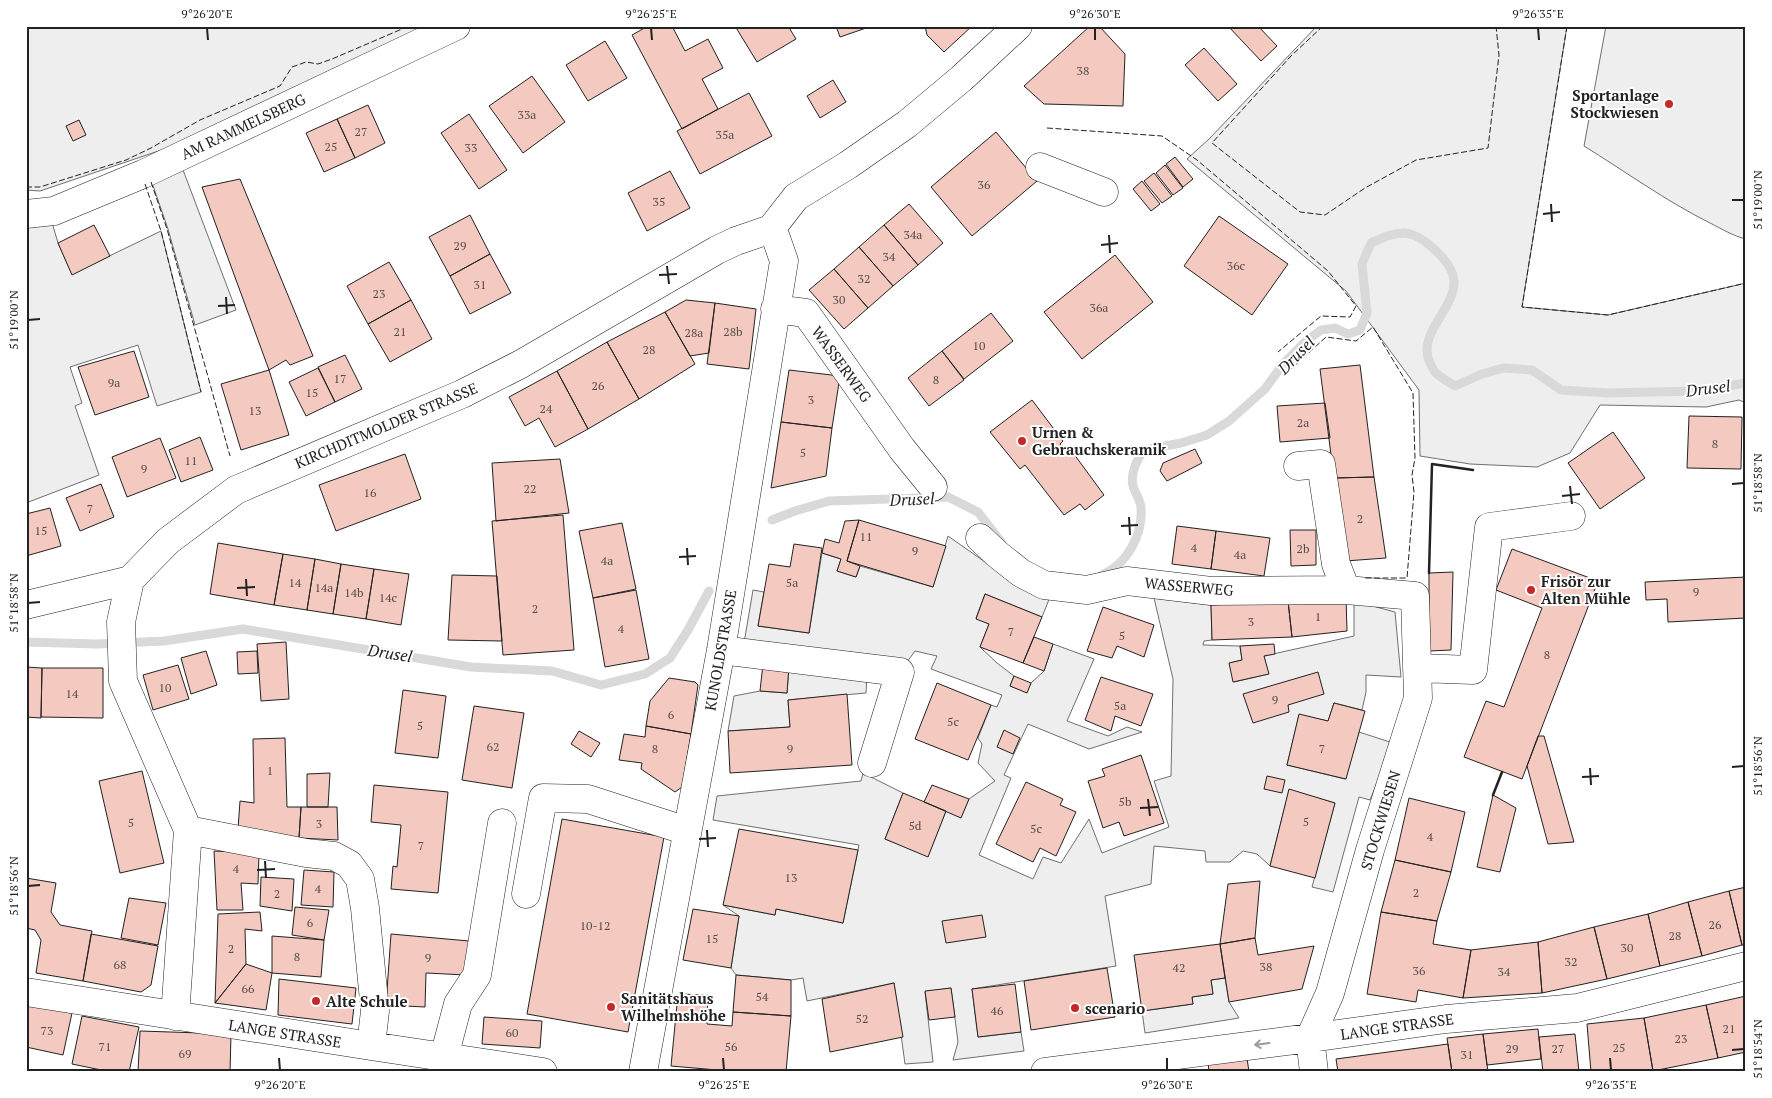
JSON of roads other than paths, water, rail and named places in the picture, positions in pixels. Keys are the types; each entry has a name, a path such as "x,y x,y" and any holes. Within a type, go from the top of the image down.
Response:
{"street":[{"name":"AM RAMMELSBERG","path":"26,214 54,210 143,174 456,26"},
{"path":"771,229 796,197 848,165 906,124 962,78 1018,26"},
{"path":"1040,167 1104,192"},
{"name":"KUNOLDSTRASSE","path":"643,1072 721,650 784,261 771,229"},
{"name":"KIRCHDITMOLDER STRASSE","path":"130,580 168,541 236,490 462,394 521,364 717,250 736,241 771,229"},
{"name":"WASSERWEG","path":"775,310 806,313 902,449 934,487"},
{"path":"1298,466 1321,464 1336,564 1346,590"},
{"path":"1417,668 1473,670 1489,527 1571,516"},
{"name":"WASSERWEG","path":"980,538 1021,573 1044,585 1087,590 1127,580 1211,590 1346,590 1415,596"},
{"path":"26,605 130,580 121,622 123,681 188,830 174,1016"},
{"name":"STOCKWIESEN","path":"1310,1038 1330,993 1370,850 1418,698 1415,596"},
{"path":"721,650 900,672 872,762"},
{"path":"526,894 543,798 588,799 688,830"},
{"path":"444,1057 458,1004 478,975 502,823"},
{"path":"188,830 306,853 334,856 349,864 360,879 365,908 375,1011 371,1046"},
{"name":"LANGE STRASSE","path":"1045,1072 1446,1019 1577,1008 1746,966"},
{"name":"LANGE STRASSE","path":"26,992 543,1072"},
{"path":"1310,1038 1314,1072"}],"waterway":[{"name":"Drusel","path":"1102,575 1119,564 1132,548 1136,538 1141,518 1141,508 1133,486 1132,477 1137,462 1144,450 1181,443 1207,435 1229,421 1265,389 1283,364 1305,342 1321,330 1335,328 1348,334 1360,330 1367,313 1362,264 1371,243 1391,235 1404,233 1419,238 1435,250 1452,274 1454,281 1453,292 1432,332 1427,352 1435,372 1455,386 1482,374 1503,368 1532,370 1561,390 1608,393 1696,391 1746,383"},
{"name":"Drusel","path":"772,520 829,501 948,497 978,512 1002,543"},
{"name":"Drusel","path":"26,642 97,644 164,641 243,629 471,667 552,671 601,685 645,674 670,658 709,591"}],"place":[{"name":"Sportanlage Stockwiesen","path":"1669,104"},
{"name":"Urnen & Gebrauchskeramik","path":"1022,441"},
{"name":"Frisör zur Alten Mühle","path":"1531,590"},
{"name":"Alte Schule","path":"316,1001"},
{"name":"Sanitätshaus Wilhelmshöhe","path":"611,1007"},
{"name":"scenario","path":"1075,1008"}]}
